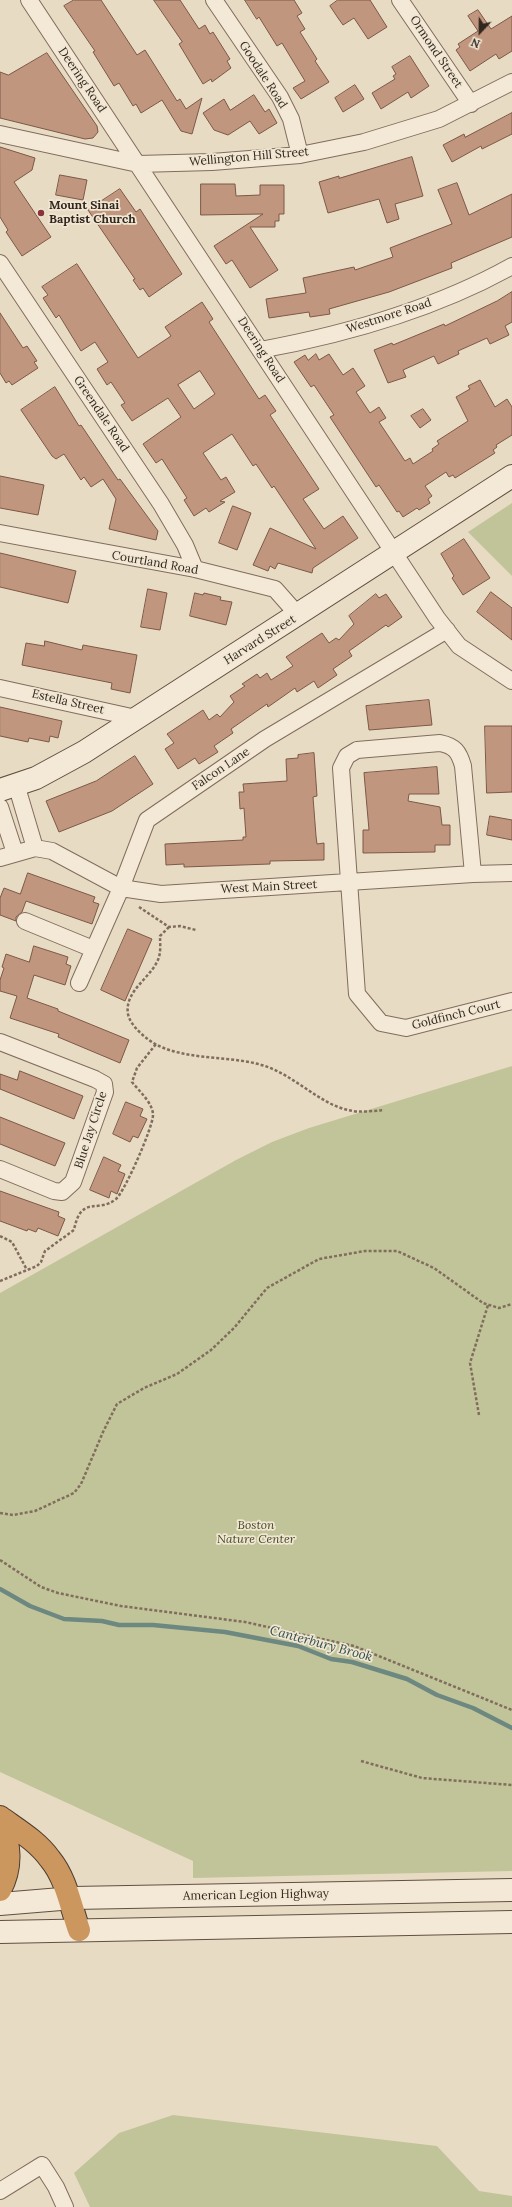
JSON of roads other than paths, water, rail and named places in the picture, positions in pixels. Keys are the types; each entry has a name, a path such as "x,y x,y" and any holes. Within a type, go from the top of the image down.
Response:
{"highway":[{"path":"0,1890 7,1874 10,1855 1,1818"},
{"path":"1,1818 33,1841 50,1858 58,1871 79,1930"}],"main road":[{"name":"Harvard Street","path":"8,787 36,778 84,752 298,616 512,476"},
{"name":"American Legion Highway","path":"0,1904 68,1899 512,1890"},
{"path":"0,1932 512,1922"}],"street":[{"name":"Deering Road","path":"29,0 447,630 459,646 512,681"},
{"name":"Goodale Road","path":"214,0 280,97 291,119 300,155"},
{"name":"Ormond Street","path":"400,0 471,104"},
{"name":"Wellington Hill Street","path":"0,134 138,164 212,162 300,155 364,142 439,119 512,82"},
{"name":"Greendale Road","path":"0,263 161,504 185,545 195,570"},
{"name":"Westmore Road","path":"260,350 316,340 408,312 485,281 512,266"},
{"name":"Courtland Road","path":"0,533 195,570 275,588 298,616"},
{"name":"Falcon Lane","path":"80,983 93,949 119,894 147,820 265,739 447,630"},
{"name":"Estella Street","path":"0,688 136,718"},
{"name":"Goldfinch Court","path":"473,874 463,766 460,753 456,749 452,746 440,743 357,750 347,756 341,768 357,994 381,1023 406,1028 512,1001"},
{"path":"8,787 35,848"},
{"name":"West Main Street","path":"0,807 7,855 35,848 52,851 119,894 161,894 473,874 512,873"},
{"path":"25,921 93,949"},
{"name":"Blue Jay Circle","path":"0,1042 95,1079 104,1084 105,1092 73,1182 62,1192 54,1191 0,1168"},
{"path":"0,2191 42,2165 56,2187 65,2207"}],"waterway":[{"name":"Canterbury Brook","path":"0,1589 30,1606 64,1619 102,1621 119,1625 153,1625 225,1632 298,1646 331,1659 352,1662 407,1679 437,1695 473,1708 512,1728"}],"place":[{"name":"Mount Sinai Baptist Church","path":"41,213"}],"park label":[{"name":"Boston Nature Center","path":"256,1533"}]}
